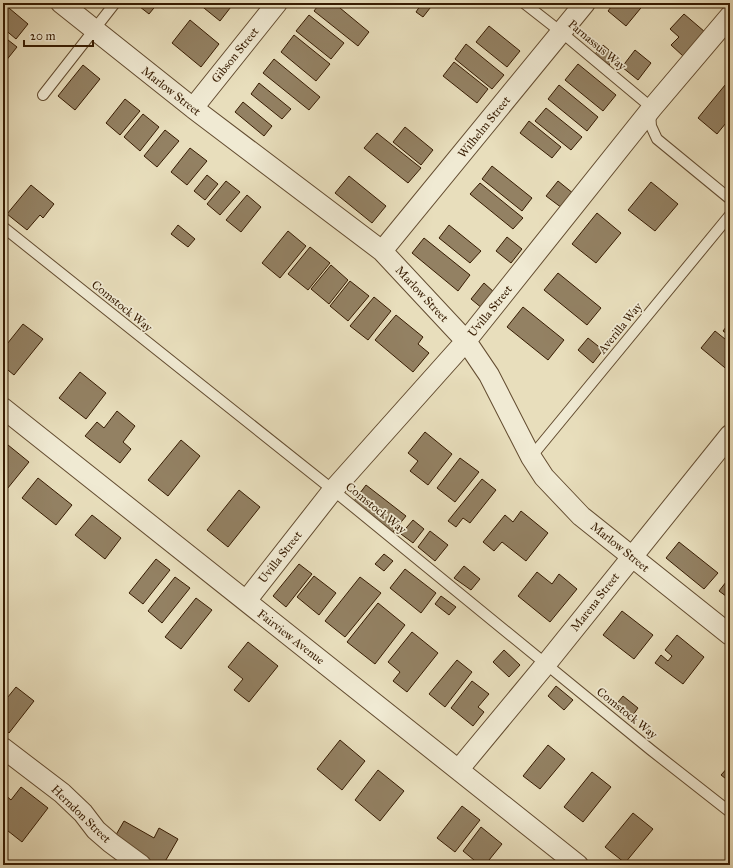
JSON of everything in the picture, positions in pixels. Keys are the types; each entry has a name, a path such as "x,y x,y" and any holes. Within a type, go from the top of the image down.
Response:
{"street":[{"name":"Marlow Street","path":"61,3 193,108 382,251 466,341 489,375 531,457 544,477 582,516 730,635"},
{"name":"Gibson Street","path":"193,108 277,3"},
{"name":"Wilhelm Street","path":"382,251 585,3"},
{"name":"Uvilla Street","path":"246,601 333,490 466,341 651,110 730,16"},
{"name":"Fairview Avenue","path":"3,408 578,865"},
{"name":"Marena Street","path":"459,769 546,664 631,556 730,435"},
{"name":"Herndon Street","path":"3,748 62,793 83,813 96,830 141,865"}],"lane":[{"path":"43,95 115,3"},
{"name":"Parnassus Way","path":"524,3 561,32 651,110"},
{"path":"651,110 651,126 657,139 730,199"},
{"name":"Averilla Way","path":"531,457 730,215"},
{"name":"Comstock Way","path":"3,228 333,490 730,812"}],"building":[{"path":"3,3 28,24 16,39 3,28"},
{"path":"135,3 158,3 149,14"},
{"path":"234,3 220,21 199,4"},
{"path":"320,3 334,3 369,32 358,46 314,11"},
{"path":"416,3 434,3 423,17 416,12 420,6"},
{"path":"614,3 645,3 626,26 608,11"},
{"path":"684,14 705,32 683,56 671,45 679,37 670,29"},
{"path":"309,15 344,43 331,59 296,31"},
{"path":"190,20 219,44 201,67 172,43"},
{"path":"489,26 520,51 507,67 476,42"},
{"path":"294,35 330,64 316,81 281,52"},
{"path":"3,36 17,47 5,62 3,60"},
{"path":"466,44 504,75 492,89 455,59"},
{"path":"603,45 616,56 609,65 595,54"},
{"path":"635,50 651,63 638,80 622,67"},
{"path":"274,59 320,97 309,110 263,73"},
{"path":"454,62 488,89 477,103 443,76"},
{"path":"578,64 616,95 603,111 565,80"},
{"path":"83,65 100,79 75,110 58,96"},
{"path":"730,79 730,118 717,134 698,118"},
{"path":"259,83 291,109 282,119 251,94"},
{"path":"559,85 598,117 587,131 548,99"},
{"path":"125,99 140,111 120,135 106,123"},
{"path":"243,102 272,126 264,136 235,112"},
{"path":"546,108 582,137 571,150 535,121"},
{"path":"143,114 159,127 140,151 124,137"},
{"path":"529,121 561,147 552,158 520,133"},
{"path":"405,127 433,150 421,165 393,142"},
{"path":"165,130 179,141 157,167 144,156"},
{"path":"377,133 421,168 408,183 364,148"},
{"path":"190,148 207,161 187,185 171,172"},
{"path":"492,166 532,198 522,211 482,179"},
{"path":"207,175 218,184 205,200 194,191"},
{"path":"349,176 386,206 372,223 335,193"},
{"path":"226,181 240,192 220,215 207,204"},
{"path":"558,181 574,194 562,208 546,196"},
{"path":"651,182 678,204 655,231 628,210"},
{"path":"480,183 523,218 513,229 470,194"},
{"path":"31,185 54,204 43,218 40,215 27,230 7,214"},
{"path":"247,195 261,207 241,232 226,220"},
{"path":"597,213 621,233 596,263 572,244"},
{"path":"178,225 195,239 188,247 171,234"},
{"path":"449,225 481,251 470,263 439,238"},
{"path":"288,231 306,246 280,278 262,263"},
{"path":"507,237 522,249 511,263 496,251"},
{"path":"424,238 470,275 458,291 412,253"},
{"path":"310,247 330,263 308,290 288,274"},
{"path":"331,265 348,280 329,304 311,289"},
{"path":"558,273 601,308 587,325 544,290"},
{"path":"350,281 369,296 348,321 330,306"},
{"path":"484,283 495,293 483,309 471,299"},
{"path":"374,297 391,311 368,340 350,326"},
{"path":"523,307 564,340 548,360 507,327"},
{"path":"396,315 423,337 418,344 429,353 413,372 375,340"},
{"path":"730,322 730,336 723,331"},
{"path":"23,324 43,339 14,375 3,366 3,349"},
{"path":"715,331 730,343 730,372 701,348"},
{"path":"588,338 603,350 593,363 578,350"},
{"path":"80,372 106,393 86,419 59,398"},
{"path":"117,411 135,426 123,442 131,449 120,463 85,436 97,422 104,428"},
{"path":"425,432 452,454 428,485 410,471 418,461 408,453"},
{"path":"181,440 200,456 168,496 148,480"},
{"path":"8,445 29,462 3,494 3,452"},
{"path":"460,458 479,472 455,502 437,488"},
{"path":"38,478 72,505 56,525 22,498"},
{"path":"482,479 496,490 470,523 463,518 456,527 448,521"},
{"path":"366,485 406,516 393,532 354,501"},
{"path":"239,490 260,507 228,547 207,530"},
{"path":"521,511 548,533 526,561 502,542 494,551 483,542 505,515 513,522"},
{"path":"92,515 121,538 105,559 75,535"},
{"path":"413,520 424,529 413,543 401,534"},
{"path":"430,531 448,545 435,561 418,547"},
{"path":"679,542 718,573 704,589 666,558"},
{"path":"384,554 393,561 384,571 375,564"},
{"path":"156,559 170,570 143,604 129,593"},
{"path":"299,564 312,574 286,607 273,596"},
{"path":"464,566 480,579 471,590 454,578"},
{"path":"405,569 436,593 421,613 390,588"},
{"path":"537,572 552,584 559,574 577,589 550,622 518,596"},
{"path":"314,576 336,593 319,615 297,597"},
{"path":"175,577 190,588 162,623 148,611"},
{"path":"360,577 381,593 345,637 325,621"},
{"path":"730,577 730,599 719,591"},
{"path":"441,596 456,607 449,615 435,604"},
{"path":"196,598 212,610 181,649 165,637"},
{"path":"378,603 405,625 375,664 347,642"},
{"path":"622,611 653,635 634,659 603,635"},
{"path":"412,632 438,653 407,692 393,681 400,672 388,662"},
{"path":"677,635 704,657 683,684 655,663 661,655 668,661 672,656 665,650"},
{"path":"248,642 278,666 249,702 234,690 243,679 228,667"},
{"path":"504,650 520,665 509,677 493,662"},
{"path":"457,660 472,672 445,707 429,694"},
{"path":"472,681 489,694 478,707 484,712 473,726 451,708"},
{"path":"556,686 573,700 564,710 548,696"},
{"path":"16,687 34,701 9,733 3,728 3,703"},
{"path":"623,696 638,708 630,719 614,707"},
{"path":"340,740 365,761 342,790 317,769"},
{"path":"548,745 565,759 540,789 523,776"},
{"path":"730,765 730,782 721,775"},
{"path":"378,770 404,791 380,821 355,800"},
{"path":"592,772 611,787 583,822 564,807"},
{"path":"21,787 48,808 22,842 3,827 3,793 11,800"},
{"path":"462,806 480,820 455,852 437,838"},
{"path":"633,813 653,829 625,863 605,847"},
{"path":"124,821 154,838 159,828 178,839 163,865 156,865 113,840"},
{"path":"481,827 502,844 485,865 480,865 463,851"}]}
